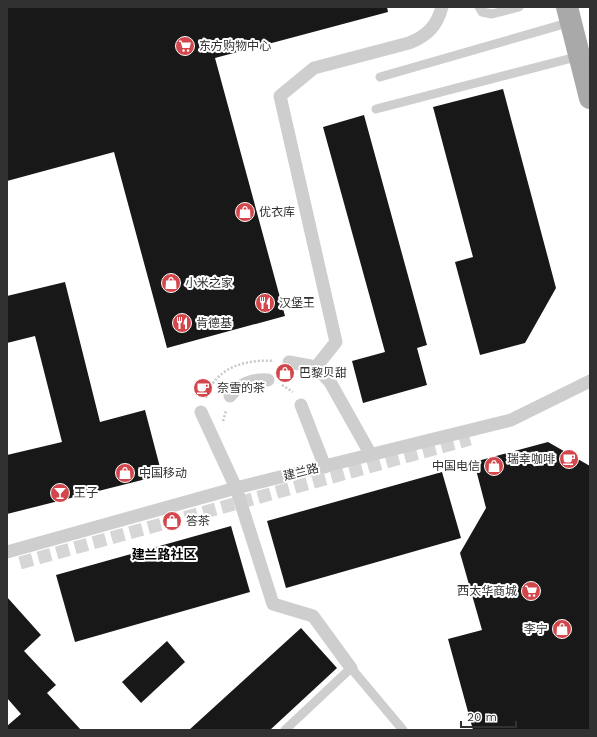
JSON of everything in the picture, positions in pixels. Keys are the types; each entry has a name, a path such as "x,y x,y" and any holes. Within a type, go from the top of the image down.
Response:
{"main road":[{"path":"569,15 590,98"}],"street":[{"path":"316,367 336,342 280,96 314,68 409,43 421,38 431,30 438,20 442,7"},
{"path":"289,362 316,367 330,382 371,455"},
{"path":"230,396 237,387 255,379 268,380"},
{"name":"建兰路","path":"7,552 236,488 511,420 590,381"},
{"path":"301,404 325,467"},
{"path":"202,412 236,488 273,604 313,616 351,668"}],"lane":[{"path":"479,7 482,12 492,14 519,7"},
{"path":"380,77 569,15"},
{"path":"376,109 580,56"},
{"path":"285,730 351,668 403,730"}],"path":[{"path":"202,412 207,392 220,376 236,365 256,360 289,362"},
{"path":"268,380 293,392 301,404"},
{"path":"214,440 223,422 230,396"}],"building":[{"path":"7,7 387,7 388,12 215,58 285,316 167,348 114,152 7,181"},
{"path":"503,89 556,288 525,343 480,355 455,262 473,257 433,107"},
{"path":"364,115 427,345 417,348 427,385 363,403 352,361 385,352 323,127"},
{"path":"65,282 100,422 145,410 162,475 7,514 7,455 62,442 35,336 7,343 7,296"},
{"name":"西太华商城","path":"548,442 590,466 590,730 473,730 448,639 482,630 460,553 486,508 474,462"},
{"path":"442,472 461,538 286,588 267,521"},
{"path":"231,526 250,592 75,642 56,575"},
{"path":"7,597 41,635 24,651 56,685 47,693 81,730 7,730 7,726 21,714 7,698"},
{"path":"301,628 337,668 270,730 189,730"},
{"path":"167,641 185,662 141,703 122,682"}],"tunnel":[{"path":"20,563 470,439"}],"place":[{"name":"东方购物中心","path":"185,46"},
{"name":"优衣库","path":"245,212"},
{"name":"小米之家","path":"171,283"},
{"name":"汉堡王","path":"265,303"},
{"name":"肯德基","path":"182,323"},
{"name":"巴黎贝甜","path":"285,373"},
{"name":"奈雪的茶","path":"203,388"},
{"name":"瑞幸咖啡","path":"569,459"},
{"name":"中国电信","path":"494,466"},
{"name":"中国移动","path":"125,473"},
{"name":"王子","path":"60,493"},
{"name":"答茶","path":"172,521"},
{"name":"西太华商城","path":"531,591"},
{"name":"李宁","path":"562,629"}],"district":[{"name":"建兰路社区","path":"164,554"}]}
